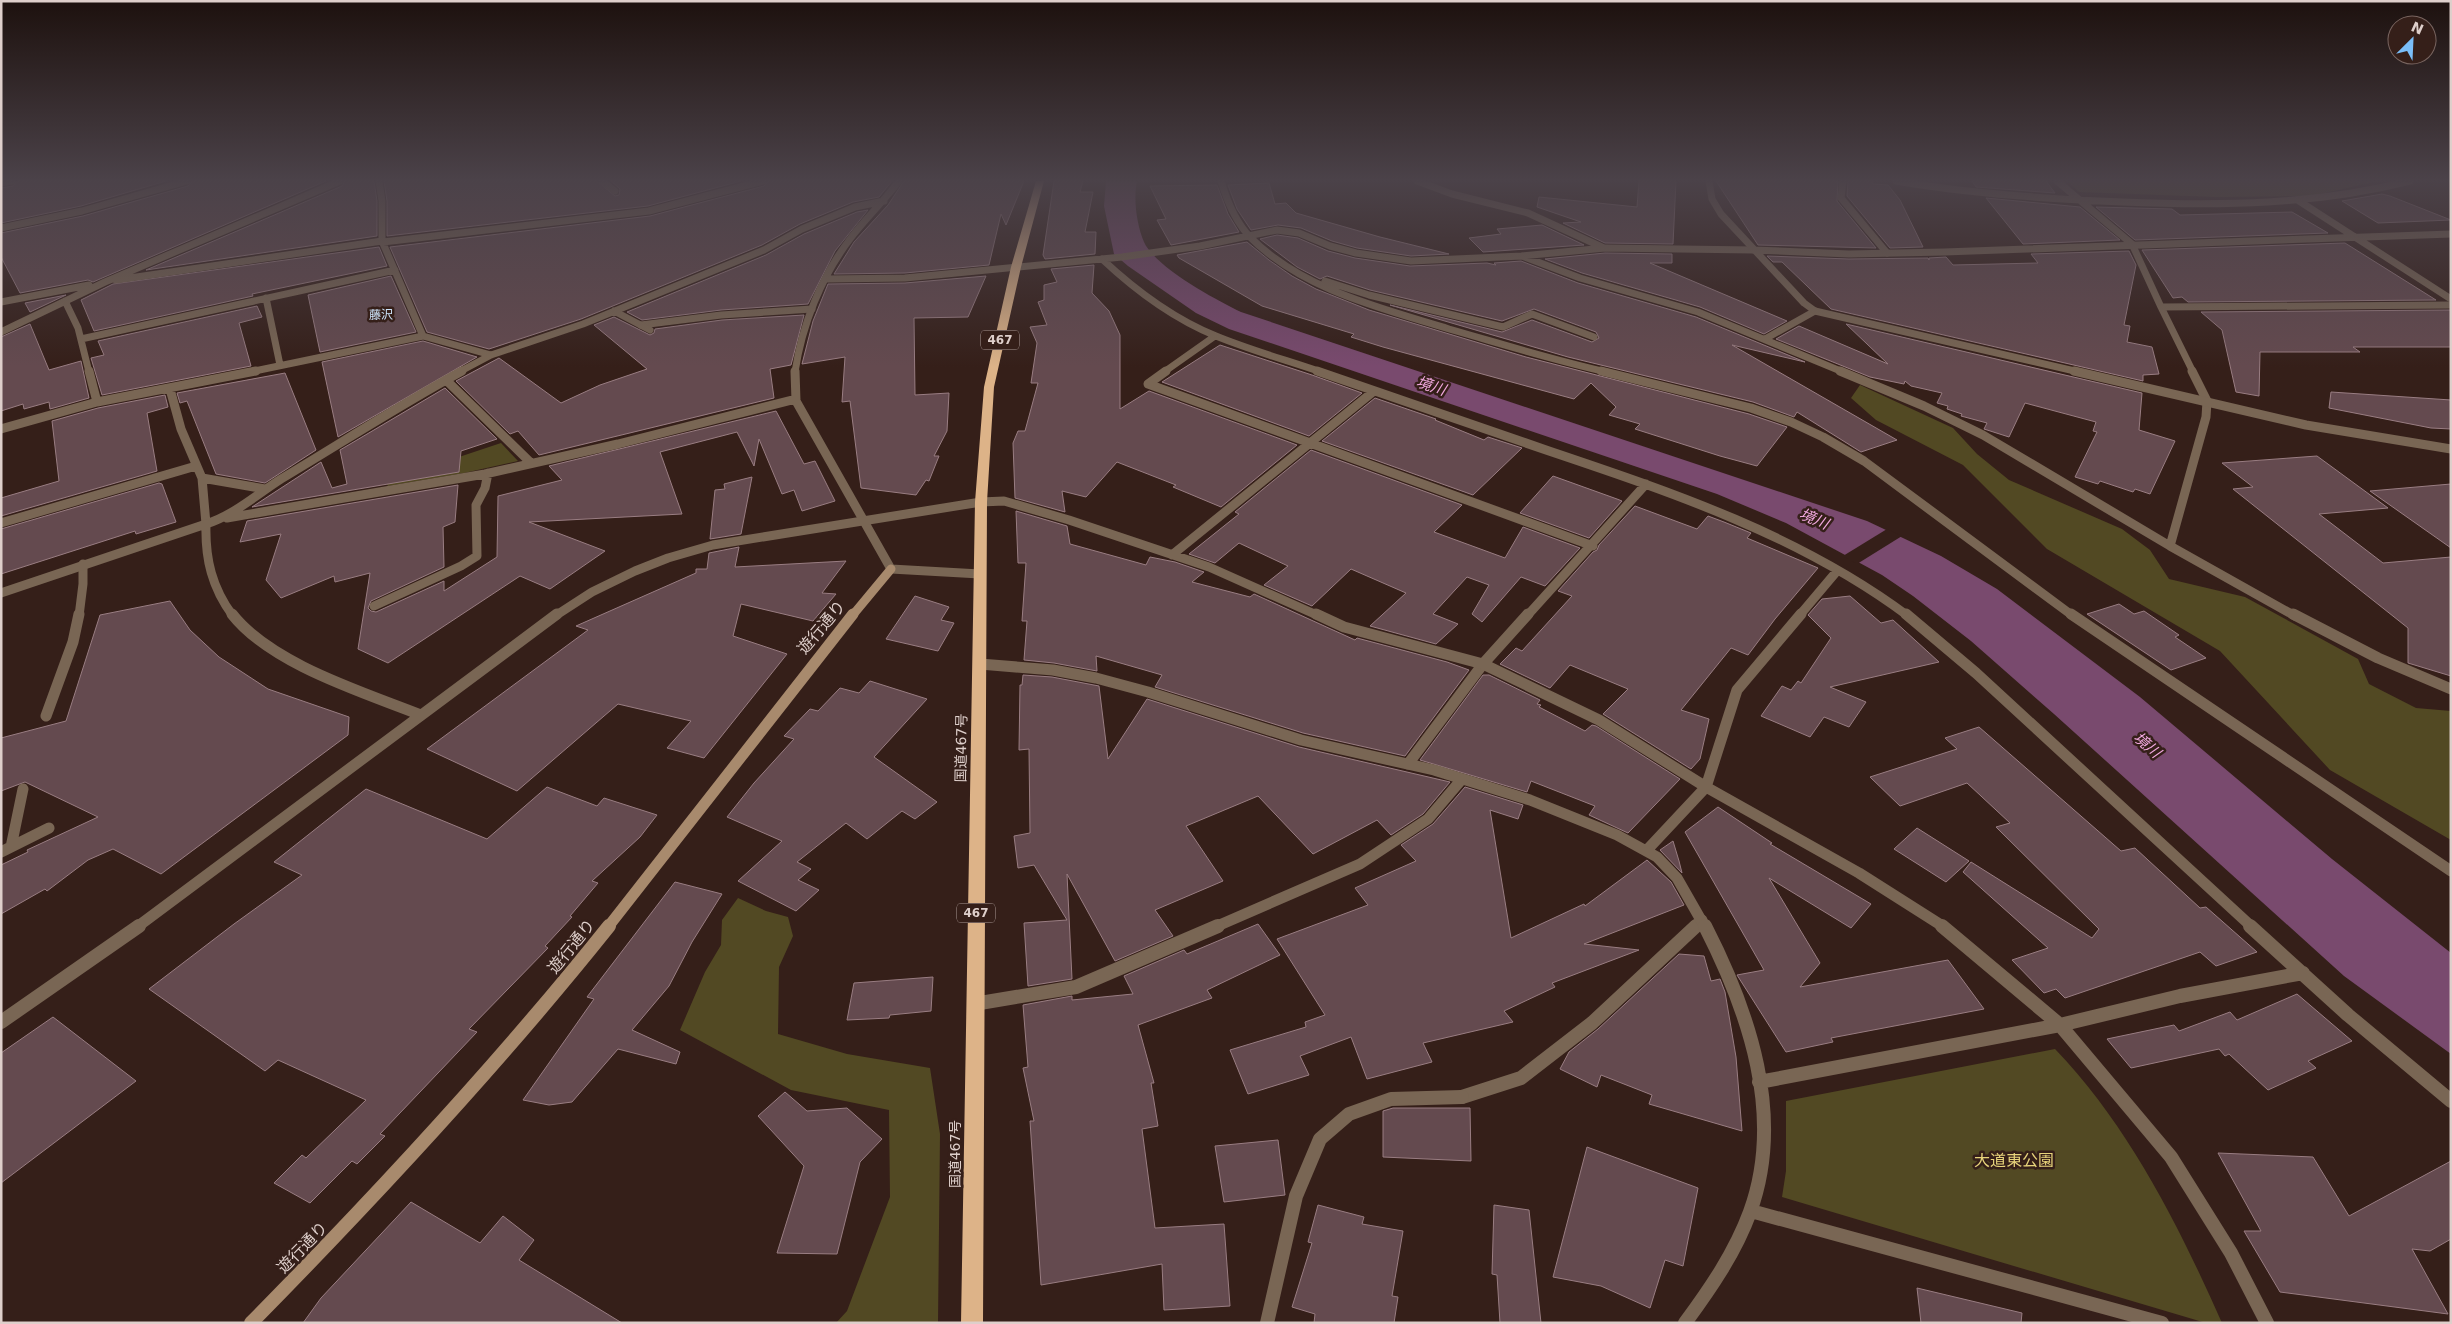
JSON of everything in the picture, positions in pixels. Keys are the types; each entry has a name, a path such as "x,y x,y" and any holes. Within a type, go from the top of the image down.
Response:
{"highway":[{"name":"国道467号","path":"972,1323 981,502 989,387 1023,243"}],"main road":[{"name":"遊行通り","path":"251,1323 312,1261 511,1044 672,847 762,726 831,639 891,569"}],"street":[{"path":"1,332 55,305 197,243"},
{"path":"1,302 106,282 377,243"},
{"path":"382,243 423,336"},
{"path":"225,518 265,489 491,355 614,311 764,250 777,243"},
{"path":"847,243 812,309 794,375 796,399 818,443 891,569 980,574"},
{"path":"827,278 905,278 1165,252 1213,243"},
{"path":"1257,243 1303,274 1358,301 1540,356 1629,375 1778,417 1817,434 1864,461 2110,642 2451,871"},
{"path":"1324,243 1356,253 1411,260 1522,256 1605,248 1887,253 2170,243"},
{"path":"1594,243 1605,248"},
{"path":"1747,243 1815,312 2341,432 2451,449"},
{"path":"1878,243 1887,253"},
{"path":"2363,243 2451,299"},
{"path":"2132,244 2207,402 2206,418 2170,546"},
{"path":"1522,256 1580,278 1698,312 1861,378 1983,435 2170,546 2345,642 2414,675 2451,689"},
{"path":"1102,259 1137,291 1163,309 1215,336 1646,484 1780,539 1896,607 1948,650 2094,780 2386,1048 2451,1101"},
{"path":"81,339 395,270"},
{"path":"1303,274 1369,295 1492,326 1503,327 1528,314 1532,314 1594,336"},
{"path":"266,298 280,365"},
{"path":"64,301 81,339 97,402"},
{"path":"2161,307 2451,305"},
{"path":"641,325 721,315 812,309"},
{"path":"614,311 650,330"},
{"path":"1765,339 1815,312"},
{"path":"1,429 97,402 142,392 170,389 423,336 491,355"},
{"path":"1215,336 1148,384 1592,546"},
{"path":"446,380 531,463"},
{"path":"170,389 181,429 202,478 206,524 205,551 211,577 222,602 243,626 270,648 304,667 421,715"},
{"path":"1172,555 1374,391"},
{"path":"1,594 83,564 225,518 488,473 618,444 796,399"},
{"path":"1,523 196,466"},
{"path":"374,606 461,566 477,556 476,505 485,488 488,473"},
{"path":"202,478 265,489"},
{"path":"1408,764 1483,664 1592,546 1646,484"},
{"path":"1,1022 176,899 556,615 592,592 634,571 713,544 981,502 1004,501 1069,520 1209,567 1344,627 1483,664 1599,720 1706,786 1859,873 1947,929 2060,1025 2171,1158 2231,1254 2267,1323"},
{"path":"46,716 76,633 83,606 83,564"},
{"path":"1647,850 1706,786 1737,690 1837,571"},
{"path":"980,664 1045,669 1096,678 1298,740 1353,754 1408,764 1509,791 1560,809 1647,850 1668,866 1702,920 1730,977 1750,1031 1759,1082 1763,1157 1751,1211 1718,1279 1685,1323"},
{"path":"974,1004 1076,986 1360,864 1428,819 1462,779"},
{"path":"6,849 23,789"},
{"path":"6,849 49,828"},
{"path":"1267,1323 1296,1196 1320,1139 1349,1114 1391,1099 1462,1097 1522,1078 1592,1023 1664,953 1702,920"},
{"path":"1759,1082 2060,1025 2180,996 2303,973"},
{"path":"1751,1211 2162,1323"}],"green space":[{"path":"1860,385 1953,428 1977,454 2009,480 2122,529 2150,550 2169,579 2245,597 2358,659 2369,684 2416,708 2451,711 2451,840 2330,770 2220,651 2047,549 1963,465 1876,420 1851,398"},
{"path":"501,443 518,461 464,473 388,486 379,473 453,459"},
{"path":"738,898 766,911 788,917 793,936 779,967 778,1034 847,1054 930,1068 940,1134 938,1323 836,1323 847,1311 890,1197 889,1110 791,1090 680,1030 705,972 721,945 722,920"},
{"name":"大道東公園","path":"2055,1049 2082,1079 2106,1111 2150,1178 2188,1250 2222,1323 2206,1323 1782,1197 1786,1171 1786,1101"}],"water":[{"name":"境川","path":"1112,243 1144,243 1150,252 1173,272 1217,300 1241,312 1867,521 1941,556 1997,589 2140,697 2332,859 2451,953 2451,1054 2344,976 1971,641 1913,596 1882,575 1786,523 1717,494 1229,329 1196,313 1128,266 1114,254"}],"pier":[{"path":"1887,529 1902,536 1857,564 1843,556"}],"building":[{"path":"1,243 183,243 93,282 88,280 20,293 1,257"},
{"path":"209,243 331,243 146,270"},
{"path":"425,243 766,243 581,319 489,349 427,332 390,247"},
{"path":"788,243 842,243 835,251 808,304 721,310 642,320 627,312 766,255"},
{"path":"854,243 994,243 989,265 905,273 834,274"},
{"path":"1045,243 1096,243 1095,254 1045,259 1043,255"},
{"path":"1248,243 1292,276 1316,289 1369,310 1526,357 1749,414 1787,427 1757,466 1720,456 1635,429 1640,424 1609,415 1616,407 1591,383 1574,399 1383,347 1351,337 1354,334 1262,306 1179,258 1177,255"},
{"path":"1265,243 1309,243 1328,251 1355,258 1410,266 1487,263 1496,265 1494,263 1521,261 1578,283 1696,317 1805,362 1732,345 1897,440 1861,452 1797,412 1794,417 1753,402 1568,357 1390,305 1502,332 1532,320 1592,342 1599,338 1596,332 1534,309 1502,321 1370,290 1327,276 1320,279 1297,267"},
{"path":"1338,243 1403,243 1449,254 1411,256 1357,248"},
{"path":"1474,243 1579,243 1584,245 1483,252"},
{"path":"1605,243 1673,243 1673,244"},
{"path":"1757,243 1872,243 1876,248 1758,245"},
{"path":"1886,243 1921,243 1923,247 1890,248"},
{"path":"2022,243 2052,243 2023,244"},
{"path":"2345,243 2436,300 2188,302 2182,297 2173,298 2142,250"},
{"path":"379,247 387,266 252,294 253,296 94,331 81,300 113,284"},
{"path":"2129,251 2136,265 2124,325 2130,326 2127,342 2152,347 2159,374 2143,375 2143,381 1831,309 1782,262 1773,262 1767,256 1849,259 1928,258 1929,260 1929,258 1946,257 1953,265 2038,263 2031,254"},
{"path":"1605,253 1672,254 1672,263 1650,263 1787,321 1764,334 1700,307 1582,273 1545,259"},
{"path":"1094,265 1092,293 1109,311 1120,335 1120,409 1149,391 1297,445 1221,507 1173,487 1176,485 1117,462 1086,497 1062,491 1065,512 1015,498 1013,443 1018,431 1025,431 1038,383 1031,383 1037,343 1030,327 1047,325 1038,302 1044,300 1044,285 1057,282 1051,269"},
{"path":"391,276 416,332 320,352 308,295"},
{"path":"986,276 968,317 914,318 915,395 949,393 947,431 934,456 939,456 929,481 926,480 916,495 861,488 850,401 842,402 845,357 802,364 813,321 828,284 905,283"},
{"path":"66,295 30,312 25,303"},
{"path":"257,306 262,317 239,323 251,366 102,395 91,358 104,355 98,341"},
{"path":"2451,310 2451,347 2353,347 2360,352 2260,352 2259,396 2236,392 2222,330 2201,312"},
{"path":"804,315 791,365 770,369 774,398 539,455 518,431 510,434 456,381 499,358 561,403 600,385 647,369 594,325 614,317 650,335 654,333 655,329 722,320"},
{"path":"30,324 49,370 81,361 89,398 50,409 49,402 24,409 23,404 1,411 1,337"},
{"path":"1846,324 2142,393 2139,430 2175,441 2150,494 2135,489 2133,492 2100,481 2098,484 2075,477 2097,432 2093,431 2096,422 2025,403 2009,437 1984,429 1987,423 1961,416 1962,414 1947,409 1948,406 1937,403 1942,393 1911,386 1905,381 1904,384 1870,377 1776,339 1799,326 1888,364"},
{"path":"423,341 477,357 338,437 322,362"},
{"path":"1220,345 1362,393 1309,436 1162,382"},
{"path":"285,373 316,450 265,483 216,474 187,401 180,403 177,393"},
{"path":"445,388 497,439 461,451 459,472 252,507 321,462 332,488 347,484 340,450"},
{"path":"2331,392 2451,400 2451,429 2431,428 2329,408"},
{"path":"165,395 168,407 147,413 157,471 1,516 1,498 59,481 52,421 98,408"},
{"path":"1375,398 1436,419 1484,440 1488,437 1522,448 1473,495 1322,441"},
{"path":"776,411 804,464 815,461 835,501 802,511 794,490 782,494 759,439 754,466 737,432 660,452 682,514 529,522 605,551 550,589 520,576 388,663 358,649 370,573 335,582 334,576 281,598 266,580 281,534 240,542 247,521 458,485 455,522 443,527 444,567 371,601 368,608 376,612 444,581 444,591 497,557 498,496 562,480 549,466"},
{"path":"1311,450 1462,505 1434,532 1505,558 1523,527 1580,548 1545,586 1521,577 1482,622 1472,614 1489,585 1467,577 1433,614 1458,624 1436,644 1370,626 1406,593 1351,569 1312,606 1264,585 1288,566 1239,543 1215,563 1189,554 1239,514 1235,512"},
{"path":"2317,456 2388,508 2319,514 2383,563 2451,557 2451,676 2408,663 2408,628 2233,489 2253,487 2222,463"},
{"path":"1553,476 1622,501 1589,538 1520,513"},
{"path":"752,477 741,534 710,539 715,490 725,489 724,484"},
{"path":"159,483 162,484 176,522 136,534 135,531 1,574 1,529"},
{"path":"2451,484 2451,548 2370,491"},
{"path":"1635,506 1697,529 1708,516 1751,533 1747,538 1818,568 1775,619 1748,655 1731,648 1681,710 1709,719 1700,759 1691,769 1603,714 1628,689 1570,665 1550,688 1500,664 1516,648 1522,651 1572,596 1558,591"},
{"path":"1016,511 1067,526 1070,544 1146,565 1150,557 1175,562 1204,572 1192,582 1250,597 1254,594 1355,640 1357,638 1447,662 1469,670 1405,756 1303,733 1155,687 1162,675 1096,656 1097,671 1054,663 1024,660 1027,621 1022,621 1026,563 1018,563"},
{"path":"739,547 735,567 846,561 822,593 836,594 813,621 741,604 733,636 787,654 704,758 667,748 691,721 618,704 517,791 427,749 588,630 576,626 696,573 696,569 707,569 709,553"},
{"path":"915,596 949,607 941,620 954,623 938,651 886,639"},
{"path":"1850,596 1881,623 1893,620 1939,662 1830,687 1866,702 1849,727 1824,717 1810,737 1761,716 1782,686 1791,690 1798,681 1801,683 1831,638 1808,615 1822,599"},
{"path":"170,601 190,630 219,657 268,689 349,717 348,735 161,874 113,849 88,860 47,891 45,889 1,914 1,865 28,852 27,850 98,817 25,782 1,791 1,738 66,721 100,615"},
{"path":"2119,604 2134,614 2144,611 2179,635 2175,637 2206,658 2171,670 2087,614"},
{"path":"1023,675 1052,677 1099,686 1108,759 1147,699 1299,747 1450,782 1423,814 1391,835 1377,820 1313,854 1258,796 1186,826 1223,881 1155,910 1173,936 1115,961 1067,874 1072,979 1028,986 1024,923 1067,920 1034,865 1018,868 1014,836 1030,833 1029,749 1019,750 1020,685 1022,685"},
{"path":"1483,675 1489,675 1540,700 1537,704 1541,705 1539,707 1585,731 1592,725 1596,726 1680,779 1628,833 1589,815 1595,806 1531,781 1527,792 1420,760"},
{"path":"870,681 927,699 874,757 937,802 915,819 902,811 867,839 846,823 797,862 811,869 798,880 819,890 796,911 738,881 782,841 727,817 754,783 794,739 784,736 810,709 818,711 840,688 859,693"},
{"path":"1979,727 2121,851 2135,848 2200,908 2206,907 2257,952 2216,966 2200,952 2065,998 2056,989 2044,993 2012,960 2048,948 1963,872 1971,862 2092,938 2099,929 1996,827 2010,823 1967,783 1900,806 1870,777 1957,749 1945,738"},
{"path":"547,787 597,806 604,798 657,815 640,837 592,881 598,883 570,916 572,917 545,946 548,948 469,1029 477,1032 380,1134 385,1136 357,1164 352,1161 310,1203 274,1183 302,1155 306,1158 366,1100 278,1060 265,1071 149,989 302,875 274,862 366,789 487,839"},
{"path":"1465,787 1523,805 1518,819 1490,810 1511,938 1584,904 1585,906 1647,860 1671,882 1684,905 1584,944 1639,950 1552,983 1555,987 1504,1011 1513,1022 1423,1043 1432,1062 1367,1079 1351,1037 1300,1056 1309,1075 1248,1094 1230,1050 1306,1027 1305,1022 1325,1015 1277,939 1368,905 1355,888 1416,861 1401,845 1433,824"},
{"path":"1718,807 1772,843 1770,844 1871,904 1851,928 1769,878 1820,963 1800,987 1948,960 1984,1009 1831,1038 1833,1042 1786,1052 1737,975 1764,970 1685,832"},
{"path":"1917,828 1969,861 1946,882 1894,849"},
{"path":"1673,841 1679,861 1682,873 1660,850"},
{"path":"675,882 722,894 692,942 669,986 632,1030 680,1052 676,1064 618,1049 572,1102 549,1105 523,1100 594,999 587,997"},
{"path":"1258,924 1280,955 1207,990 1212,998 1138,1025 1154,1083 1151,1083 1158,1126 1142,1129 1155,1228 1224,1224 1230,1306 1164,1310 1162,1264 1041,1285 1030,1121 1034,1121 1023,1068 1028,1067 1023,1005 1072,996 1072,1000 1133,994 1124,976 1184,950 1187,954"},
{"path":"1679,954 1704,956 1711,981 1720,979 1725,992 1736,1057 1742,1131 1649,1104 1652,1095 1601,1075 1597,1087 1560,1069 1569,1052 1598,1029"},
{"path":"933,977 931,1011 890,1015 889,1018 847,1020 854,983"},
{"path":"2297,994 2352,1041 2308,1061 2316,1068 2268,1090 2229,1054 2225,1056 2219,1049 2131,1068 2107,1039 2174,1025 2179,1031 2230,1012 2237,1020"},
{"path":"53,1017 136,1081 1,1183 1,1053"},
{"path":"785,1092 807,1111 847,1108 882,1139 860,1162 837,1254 777,1253 804,1166 758,1116"},
{"path":"1393,1108 1470,1108 1471,1161 1383,1157 1383,1111"},
{"path":"1278,1140 1285,1195 1224,1202 1215,1146"},
{"path":"1587,1147 1698,1188 1683,1266 1665,1260 1650,1308 1601,1286 1553,1277"},
{"path":"2218,1153 2313,1157 2349,1216 2451,1161 2451,1239 2430,1251 2412,1249 2448,1314 2280,1292 2244,1231 2261,1231"},
{"path":"411,1202 480,1243 503,1216 534,1240 519,1260 622,1323 303,1323 321,1298"},
{"path":"1318,1205 1364,1217 1362,1224 1403,1231 1392,1296 1398,1297 1394,1323 1314,1323 1315,1314 1292,1307 1312,1243 1308,1242"},
{"path":"1494,1205 1529,1210 1541,1323 1500,1323 1497,1275 1492,1274"},
{"path":"1917,1288 2022,1313 2021,1323 1921,1323"}],"district":[{"name":"藤沢","path":"381,315"}]}
